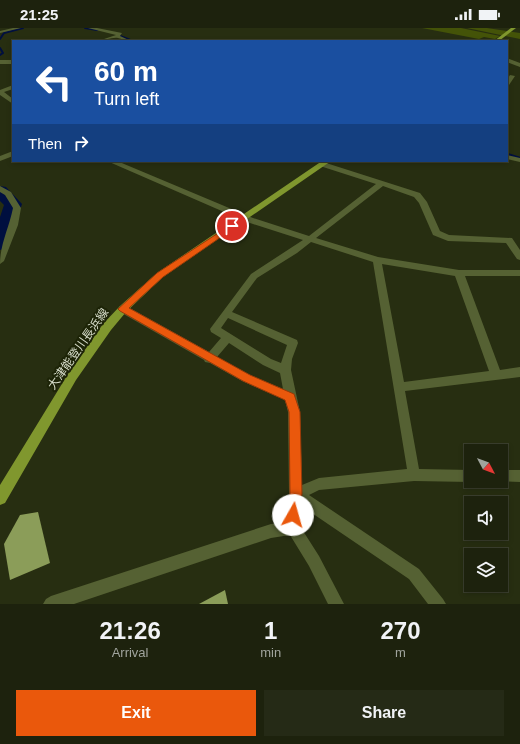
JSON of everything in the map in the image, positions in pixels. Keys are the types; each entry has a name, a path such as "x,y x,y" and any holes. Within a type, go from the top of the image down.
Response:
{"main road":[{"path":"497,40 514,28"},
{"name":"大津能登川長浜線","path":"0,498 72,377 107,326 123,309 160,275 325,162"}],"street":[{"path":"0,32 19,28"},
{"path":"90,28 120,34 117,36"},
{"path":"103,40 117,36 127,40"},
{"path":"508,60 520,64"},
{"path":"0,62 12,62"},
{"path":"508,82 512,76"},
{"path":"12,87 0,92 12,101"},
{"path":"0,159 12,153"},
{"path":"508,157 520,160"},
{"path":"113,162 244,218 377,260 459,273 520,272"},
{"path":"325,162 381,184 417,195 423,202 436,233 441,236 448,238 509,240 520,257"},
{"path":"285,370 227,338 215,329 254,276 310,240 381,184"},
{"path":"0,188 8,194 17,208 14,225 0,261"},
{"path":"377,260 414,475"},
{"path":"459,273 496,375"},
{"path":"123,309 209,359 246,378 290,397"},
{"path":"226,313 293,343 287,359 285,370 294,412 296,494 293,503 293,528 314,561 336,604"},
{"path":"209,359 227,338"},
{"path":"399,387 520,372"},
{"path":"296,494 319,484 414,475 464,476"},
{"path":"508,476 520,476"},
{"path":"296,494 414,574 438,604"},
{"path":"51,604 271,531 293,528"}],"green space":[{"path":"422,28 461,28 500,36 495,39 484,37 479,39"},
{"path":"467,28 487,28 520,33 520,39"}],"building":[{"path":"38,512 50,563 10,580 4,544 20,515"},
{"path":"225,590 228,604 199,604"}],"waterway":[{"path":"0,39 4,33 23,28"},
{"path":"85,28 97,30"},
{"path":"120,36 130,40"},
{"path":"0,48 3,53 0,55"},
{"path":"508,154 520,158"},
{"path":"0,191 13,204 0,244"}],"route":[{"path":"232,226 160,275 123,309 209,359 246,378 290,397 294,412 296,494 293,503 293,515"}]}
